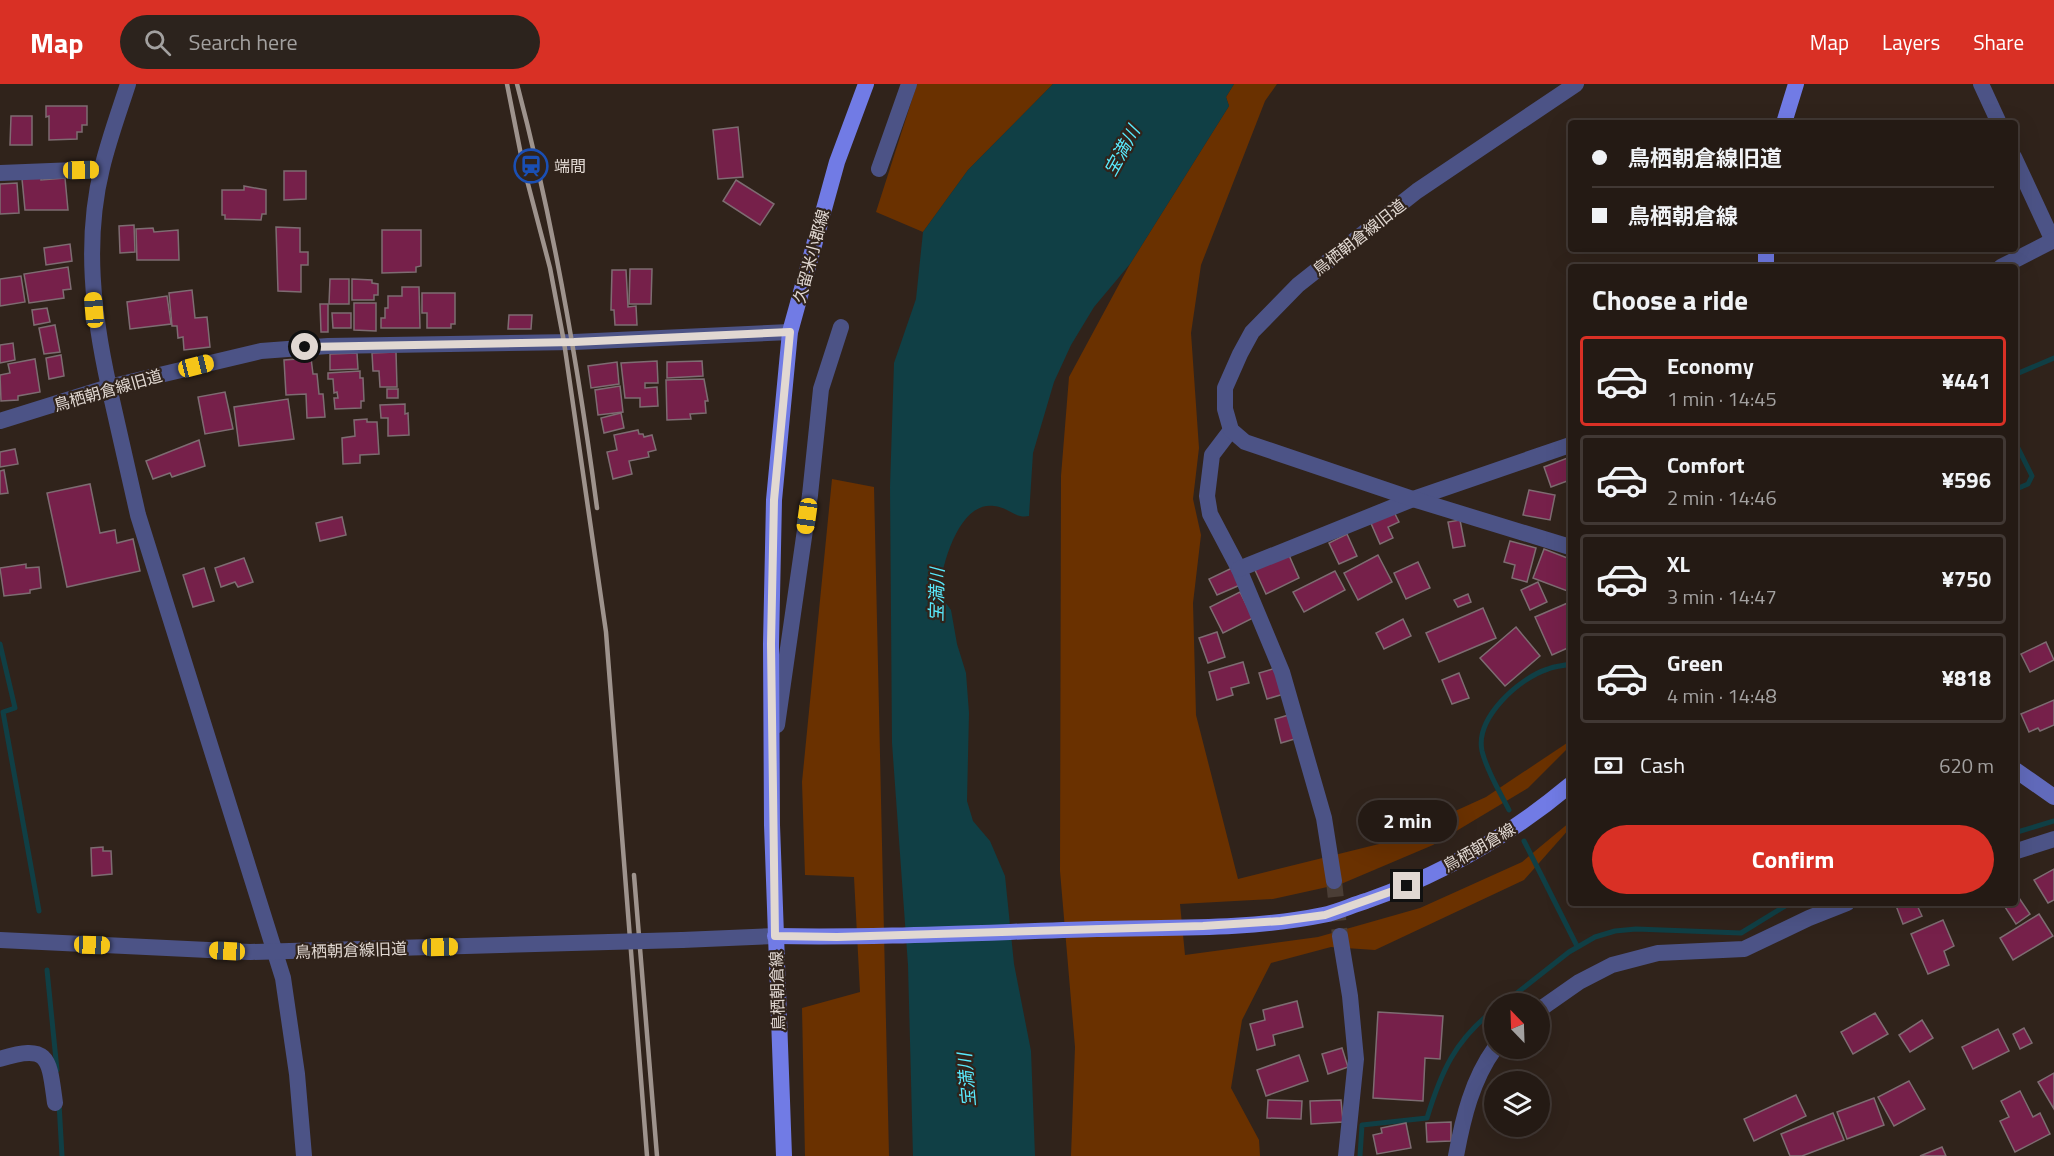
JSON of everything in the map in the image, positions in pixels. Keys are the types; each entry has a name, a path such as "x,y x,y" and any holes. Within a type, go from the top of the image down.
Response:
{"main road":[{"path":"1785,120 1796,84"},
{"name":"久留米小郡線","path":"775,936 771,762 774,500 790,332 837,162 863,85"},
{"path":"2018,772 2054,797"},
{"name":"鳥栖朝倉線","path":"784,1156 775,936 837,937 1186,926 1281,921 1325,915 1407,886 1477,851 1539,811 1568,788"}],"street":[{"path":"128,84 101,169 93,228 92,291 99,341 138,515 283,978 297,1074 304,1156"},
{"path":"879,169 909,84"},
{"name":"鳥栖朝倉線旧道","path":"1232,430 1225,409 1226,388 1240,354 1252,332 1298,285 1418,191 1576,84"},
{"path":"1981,84 1998,120"},
{"path":"2007,264 2053,240 2018,166"},
{"path":"0,173 101,169"},
{"path":"771,762 810,495 821,389 841,327"},
{"name":"鳥栖朝倉線旧道","path":"0,421 109,387 272,350 328,346 574,342 790,332"},
{"path":"1334,881 1324,818 1282,672 1239,569 1210,514 1207,496 1212,455 1232,430 1245,442 1413,499 1568,546"},
{"path":"1239,569 1413,499 1568,446"},
{"path":"2018,851 2054,839"},
{"path":"1550,1002 1579,982 1612,965 1658,953 1744,949 1839,906"},
{"name":"鳥栖朝倉線旧道","path":"0,940 250,952 775,936"},
{"path":"1340,936 1350,996 1356,1059 1346,1156"},
{"path":"0,1059 29,1052 36,1052 46,1059 51,1070 55,1103"},
{"path":"1456,1156 1470,1098 1482,1065 1487,1059"}],"shaded area":[{"path":"917,84 1053,84 968,170 923,232 876,212"},
{"path":"1234,84 1277,84 1265,101 1201,265 1191,333 1199,448 1193,499 1201,535 1193,603 1196,715 1238,879 1387,842 1486,797 1568,742 1568,748 1528,788 1433,845 1341,884 1273,899 1180,904 1185,955 1318,937 1420,908 1522,862 1568,824 1568,830 1524,880 1375,950 1331,947 1271,963 1242,1020 1231,1088 1259,1140 1260,1156 1071,1156 1075,1047 1060,871 1061,476 1069,377 1130,264 1229,106 1226,97"},
{"path":"832,479 874,487 889,1156 805,1156 802,1008 860,992 854,877 805,875 802,782"}],"water":[{"name":"宝満川","path":"1053,84 1234,84 1226,97 1229,106 1130,264 1094,307 1071,345 1054,382 1033,453 1029,516 1020,516 994,506 981,507 970,514 961,525 943,569 939,594 951,610 957,644 966,673 969,713 967,801 973,821 990,841 1005,876 1014,964 1031,1051 1035,1156 913,1156 908,965 892,743 890,487 894,363 916,299 923,232 968,170"}],"building":[{"path":"46,106 87,106 87,125 82,125 82,132 77,132 77,139 49,140 49,116 46,117"},
{"path":"11,116 32,116 32,145 10,145"},
{"path":"738,127 743,177 718,179 713,130"},
{"path":"284,171 306,171 306,199 284,200"},
{"path":"41,177 41,180 65,178 68,210 25,210 22,179"},
{"path":"736,180 774,204 760,225 723,201"},
{"path":"17,183 19,213 0,214 0,184"},
{"path":"244,186 266,190 266,214 262,214 261,220 225,219 225,215 222,215 222,190 244,190"},
{"path":"134,225 135,252 120,253 119,226"},
{"path":"276,227 300,228 300,252 308,252 308,265 301,265 301,292 278,291"},
{"path":"153,228 154,232 178,230 179,260 137,260 136,229"},
{"path":"382,230 421,230 421,266 416,267 416,272 382,273"},
{"path":"70,244 72,261 46,265 44,248"},
{"path":"68,267 71,289 63,290 64,298 29,303 24,274"},
{"path":"630,269 652,269 651,304 629,304"},
{"path":"612,270 626,270 628,307 636,306 637,325 615,325 614,310 611,310"},
{"path":"21,276 25,302 0,306 0,279"},
{"path":"330,279 349,279 349,304 329,304"},
{"path":"352,279 372,280 372,283 378,284 378,295 374,295 374,300 352,300"},
{"path":"402,287 419,287 420,328 381,328 381,318 385,318 385,308 388,308 388,296 402,296"},
{"path":"192,290 195,318 207,317 210,347 184,350 183,337 178,338 177,326 172,326 169,293"},
{"path":"422,293 455,293 455,324 451,324 451,328 427,328 427,313 422,313"},
{"path":"167,296 171,324 130,329 127,302"},
{"path":"354,303 376,303 376,331 354,330"},
{"path":"320,304 328,304 328,332 321,332"},
{"path":"47,308 50,322 34,325 32,310"},
{"path":"332,313 351,313 351,328 333,328"},
{"path":"509,315 532,315 531,329 508,329"},
{"path":"55,325 60,352 44,354 39,328"},
{"path":"13,343 15,360 0,363 0,345"},
{"path":"396,352 397,387 380,387 379,371 373,371 372,353"},
{"path":"357,353 358,369 330,370 330,354"},
{"path":"61,355 64,376 49,379 46,358"},
{"path":"311,358 313,374 317,374 319,394 323,394 325,417 307,418 306,394 286,395 284,360"},
{"path":"35,359 40,392 18,396 18,400 1,401 0,375 10,373 8,364"},
{"path":"657,361 658,383 645,383 645,388 657,387 658,406 640,407 640,398 625,398 621,363"},
{"path":"702,361 703,376 667,378 667,362"},
{"path":"617,362 619,384 591,388 588,366"},
{"path":"360,371 360,378 363,378 364,401 361,401 361,408 335,409 334,398 338,398 337,392 334,393 333,379 328,379 328,373"},
{"path":"704,379 708,401 705,401 706,413 690,414 691,419 667,420 666,380"},
{"path":"620,386 623,412 598,415 595,390"},
{"path":"387,389 398,389 398,398 387,398"},
{"path":"225,392 233,429 205,434 198,397"},
{"path":"288,399 294,439 239,446 234,407"},
{"path":"405,404 405,414 408,413 409,435 388,436 388,418 381,418 380,405"},
{"path":"621,413 624,428 604,433 601,418"},
{"path":"367,419 367,422 377,422 379,454 360,455 360,463 343,464 342,438 355,436 354,420"},
{"path":"638,430 639,434 643,434 644,437 652,435 656,450 648,452 649,457 629,461 632,474 613,479 607,452 617,450 614,435"},
{"path":"199,440 205,466 172,477 170,473 153,479 146,461"},
{"path":"15,449 18,464 0,467 0,452"},
{"path":"1568,458 1568,481 1551,487 1544,467"},
{"path":"4,470 8,493 0,494 0,471"},
{"path":"90,484 100,533 115,530 117,543 133,539 140,571 67,587 47,493"},
{"path":"1529,490 1555,495 1550,520 1523,515"},
{"path":"1393,510 1399,522 1388,527 1393,538 1380,544 1370,521"},
{"path":"342,517 346,535 320,541 316,523"},
{"path":"1460,520 1465,546 1453,548 1448,522"},
{"path":"1347,534 1357,556 1339,564 1329,543"},
{"path":"1510,541 1536,548 1527,582 1512,578 1515,565 1504,562"},
{"path":"1544,549 1568,558 1568,591 1533,578"},
{"path":"1288,553 1299,578 1266,594 1254,568"},
{"path":"1378,555 1392,582 1358,600 1344,573"},
{"path":"244,558 253,582 238,587 235,582 221,587 215,568"},
{"path":"1418,562 1430,588 1406,599 1394,573"},
{"path":"26,564 26,568 39,567 41,588 30,590 30,593 4,596 0,568"},
{"path":"204,568 214,601 193,607 183,575"},
{"path":"1232,568 1240,585 1217,595 1209,579"},
{"path":"1335,571 1345,590 1304,612 1293,592"},
{"path":"1538,582 1547,602 1530,610 1521,590"},
{"path":"1240,592 1253,618 1223,633 1210,607"},
{"path":"1468,594 1471,602 1458,607 1454,600"},
{"path":"1568,603 1568,648 1552,655 1535,617"},
{"path":"1483,608 1496,638 1439,662 1426,633"},
{"path":"1403,619 1411,636 1384,649 1376,633"},
{"path":"1516,627 1540,656 1505,686 1480,658"},
{"path":"1217,632 1225,657 1208,663 1199,638"},
{"path":"2046,642 2054,660 2030,672 2021,654"},
{"path":"1243,662 1249,683 1231,688 1233,695 1217,700 1209,672"},
{"path":"1276,668 1284,694 1267,699 1259,673"},
{"path":"1459,673 1469,698 1452,704 1442,680"},
{"path":"2054,700 2054,725 2040,731 2038,728 2029,732 2021,714"},
{"path":"1292,714 1298,738 1281,743 1275,719"},
{"path":"103,847 103,851 111,851 112,874 92,876 91,848"},
{"path":"2054,869 2054,900 2048,903 2034,880"},
{"path":"2018,896 2030,914 2016,924 2004,906 2018,906"},
{"path":"1896,906 1917,906 1922,916 1903,924"},
{"path":"2039,914 2053,936 2013,960 2000,938"},
{"path":"1943,920 1954,946 1944,951 1949,965 1928,974 1911,934"},
{"path":"1297,1001 1303,1027 1273,1035 1275,1045 1257,1050 1250,1024 1265,1020 1263,1010"},
{"path":"1378,1012 1443,1016 1440,1059 1425,1058 1423,1101 1373,1098"},
{"path":"1875,1013 1888,1034 1853,1054 1841,1032"},
{"path":"1922,1020 1933,1038 1910,1052 1899,1035"},
{"path":"2024,1028 2032,1043 2020,1049 2013,1034"},
{"path":"1998,1029 2009,1051 1973,1069 1962,1047"},
{"path":"1342,1048 1348,1067 1328,1074 1322,1054"},
{"path":"1299,1055 1308,1081 1266,1096 1257,1070"},
{"path":"2054,1073 2054,1109 2038,1082"},
{"path":"1909,1081 1925,1109 1894,1126 1878,1097"},
{"path":"2020,1091 2033,1117 2040,1113 2050,1134 2015,1152 2000,1121 2009,1117 2001,1101"},
{"path":"1796,1095 1806,1116 1754,1141 1744,1119"},
{"path":"1874,1098 1884,1125 1847,1139 1837,1112"},
{"path":"1268,1100 1302,1101 1301,1119 1267,1118"},
{"path":"1341,1100 1343,1122 1311,1124 1310,1101"},
{"path":"1833,1113 1844,1140 1802,1156 1790,1156 1781,1134"},
{"path":"1451,1122 1451,1141 1427,1142 1426,1123"},
{"path":"1406,1123 1411,1148 1377,1154 1373,1135 1382,1133 1381,1128"},
{"path":"1942,1147 1946,1156 1920,1156"}],"waterway":[{"path":"2018,373 2054,358"},
{"path":"2018,448 2032,476 2028,484 2018,488"},
{"path":"0,644 15,708 3,712 39,911"},
{"path":"1509,810 1484,759 1482,738 1485,726 1502,701 1524,681 1553,667 1568,664"},
{"path":"2018,832 2054,821"},
{"path":"1524,841 1577,946"},
{"path":"1517,993 1569,952 1595,937 1615,931 1636,929 1741,933 1785,906"},
{"path":"47,970 57,1070"},
{"path":"1360,1156 1362,1125 1427,1118 1451,1058 1459,1045 1484,1018"},
{"path":"59,1103 62,1156"}],"tunnel":[{"path":"1334,881 1340,936"}],"railway":[{"path":"507,84 523,165 550,268 564,342 606,632 647,1156"},
{"path":"517,84 554,242 582,401 597,508"},
{"path":"634,875 657,1156"}],"place":[{"name":"端間","path":"531,166"}],"route":[{"path":"305,347 574,342 790,332 774,500 771,762 775,936 837,937 1203,926 1281,921 1325,915 1407,886"}]}
